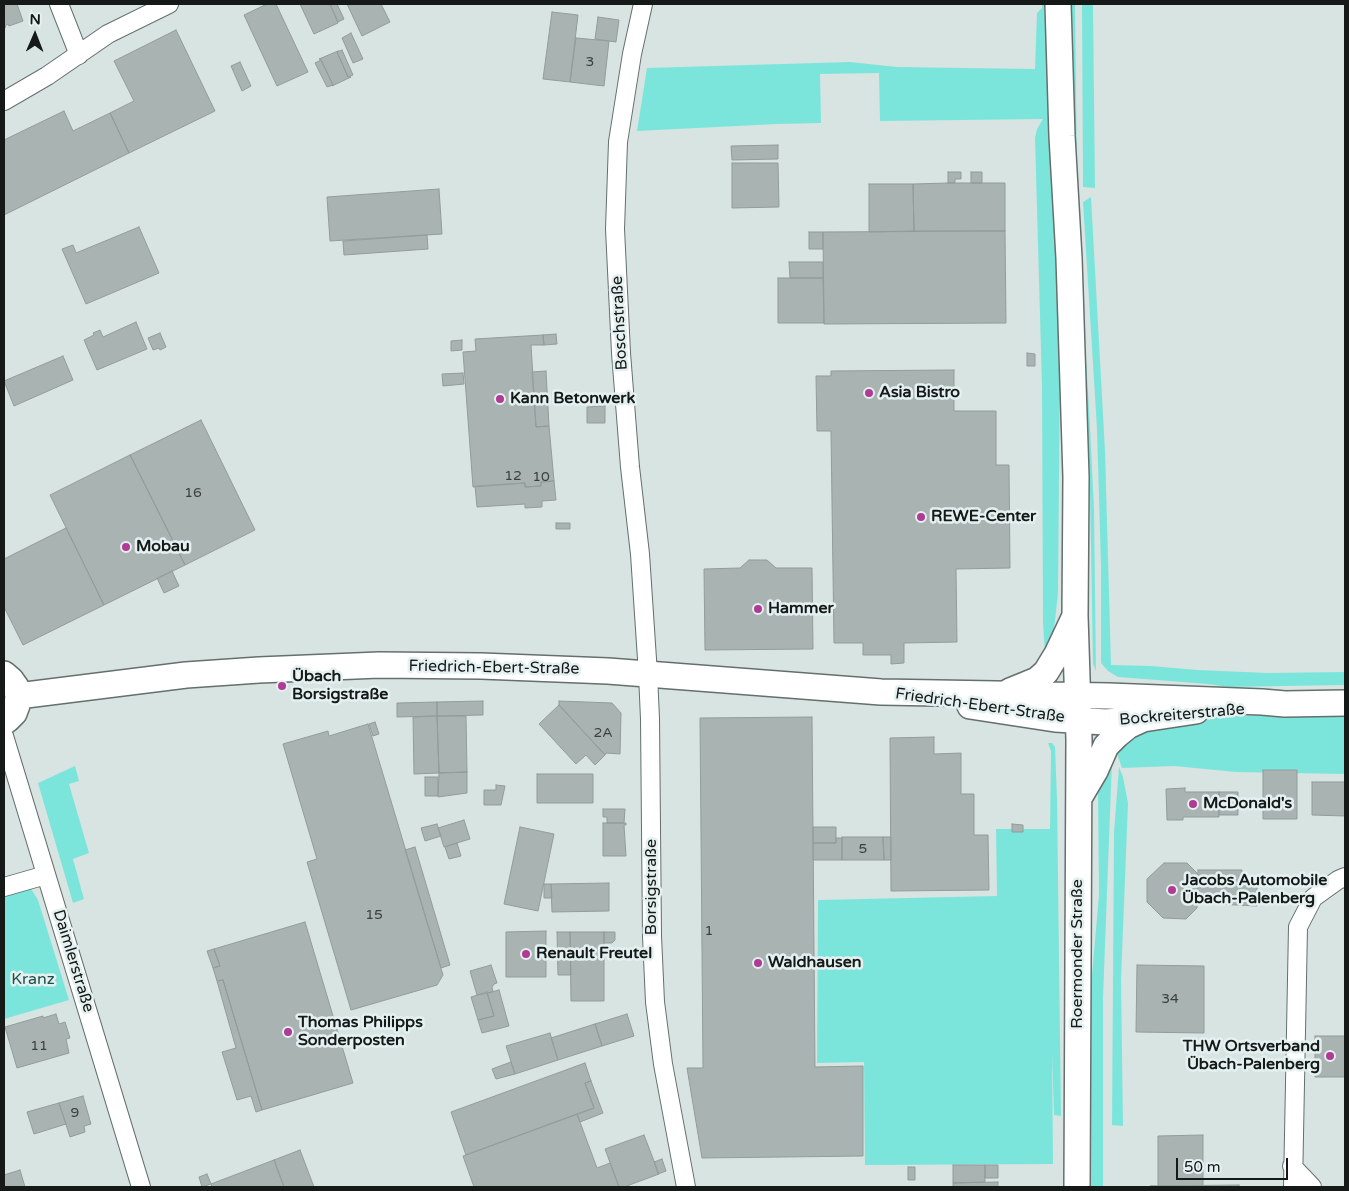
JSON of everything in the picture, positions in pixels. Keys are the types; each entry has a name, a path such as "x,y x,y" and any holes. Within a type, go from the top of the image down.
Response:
{"main road":[{"name":"Roermonder Straße","path":"1058,4 1075,457 1075,616 1079,721 1077,1187"},
{"path":"1004,694 1037,680 1046,672 1075,616"},
{"name":"Friedrich-Ebert-Straße","path":"18,696 186,675 379,665 491,666 648,674 881,692 1078,695"},
{"path":"4,674 16,687 18,696 14,713 4,722"},
{"name":"Friedrich-Ebert-Straße","path":"881,692 1046,718 1079,721"},
{"name":"Bockreiterstraße","path":"1078,695 1285,704 1345,703"},
{"name":"Bockreiterstraße","path":"1079,721 1106,722 1143,719 1202,710 1259,709 1285,704"},
{"path":"1079,798 1095,771 1106,746 1128,726 1143,719"}],"street":[{"path":"59,4 79,55"},
{"path":"4,101 47,76 108,34 169,4"},
{"name":"Boschstraße","path":"643,4 632,54 618,142 615,229 621,353 630,467 640,554 648,674"},
{"name":"Borsigstraße","path":"648,674 652,936 655,1002 663,1064 686,1187"},
{"name":"Daimlerstraße","path":"4,736 140,1187"},
{"path":"4,887 46,874"},
{"path":"1293,1187 1298,927 1313,898 1345,877"},
{"path":"1292,1166 1312,1187"}],"green space":[{"path":"1042,4 1050,4 1055,118 1060,360 1058,593 1052,638 1045,654 1043,622 1042,386 1035,138 1037,129 1043,119 880,121 879,73 820,74 821,123 637,131 647,68 850,62 897,67 1035,69 1037,13 1042,8"},
{"path":"1067,4 1075,4 1077,177 1072,170"},
{"path":"1082,4 1093,4 1095,188 1083,187"},
{"path":"1091,197 1105,451 1111,665 1268,673 1345,672 1345,685 1228,687 1118,677 1108,671 1101,663 1101,566 1097,429 1083,202"},
{"path":"1083,307 1094,509 1096,671 1093,664 1090,491"},
{"path":"1345,714 1345,774 1236,772 1174,766 1122,768 1115,748 1119,738 1183,717"},
{"path":"1048,743 1052,743 1055,747 1057,798 1061,1116 1054,1115 1052,1054 1053,1164 865,1165 864,1062 817,1063 818,900 997,896 996,829 1050,829 1051,751"},
{"path":"1112,761 1103,998 1103,1187 1088,1187 1089,1009 1099,895 1098,791 1101,768"},
{"path":"75,766 79,781 69,784 89,853 73,859 84,899 73,903 38,783"},
{"path":"1119,767 1128,803 1121,980 1123,1126 1112,1125 1114,832"},
{"name":"Kranz","path":"30,887 38,900 69,1000 4,1019 4,895"}],"building":[{"path":"4,4 17,4 23,21 9,26 8,24 4,28"},
{"path":"267,4 276,4 308,72 277,86 244,15"},
{"path":"300,4 330,4 338,23 314,34"},
{"path":"330,4 337,4 344,19 338,22"},
{"path":"347,4 381,4 390,22 362,36"},
{"path":"552,12 578,15 570,82 543,79"},
{"path":"598,17 619,20 616,42 595,39"},
{"path":"176,30 215,111 129,153 110,113 134,101 114,61"},
{"path":"351,33 363,59 353,63 342,38"},
{"path":"576,38 609,41 604,86 570,82"},
{"path":"342,50 353,75 348,77 337,52"},
{"path":"338,51 348,77 351,77 332,86 319,59"},
{"path":"321,60 333,85 327,87 315,63"},
{"path":"240,62 251,86 242,91 231,66"},
{"path":"64,111 73,131 110,113 129,153 4,215 4,140"},
{"path":"778,145 778,159 732,160 731,146"},
{"path":"732,163 778,163 779,207 732,208"},
{"path":"948,172 961,172 961,179 955,179 955,183 948,183"},
{"path":"971,172 982,172 982,183 971,183"},
{"path":"1005,183 1005,231 914,231 913,184"},
{"path":"869,184 913,184 914,231 869,232"},
{"path":"439,189 442,234 330,241 327,197"},
{"path":"139,227 159,273 86,304 62,249 73,245 76,253"},
{"path":"1005,231 1006,323 824,324 823,232"},
{"path":"809,232 823,232 823,249 809,249"},
{"path":"427,235 428,249 344,255 343,241"},
{"path":"789,262 823,262 823,278 790,278"},
{"path":"778,278 823,278 824,323 778,323"},
{"path":"136,322 147,349 97,370 84,340 100,330 103,337"},
{"path":"160,333 166,347 160,350 159,348 153,350 148,338"},
{"path":"556,334 557,344 544,345 543,335"},
{"name":"Kann Betonwerk","path":"543,335 544,345 531,345 536,427 549,426 554,481 541,482 541,486 525,487 525,483 473,487 463,352 476,351 475,339"},
{"path":"462,340 462,350 451,351 451,341"},
{"path":"1027,353 1035,354 1035,366 1027,366"},
{"path":"63,356 73,380 14,406 4,381"},
{"name":"REWE-Center","path":"954,370 954,411 996,411 996,465 1009,465 1010,568 956,569 957,642 904,643 904,663 891,664 891,655 863,655 863,643 834,643 831,431 817,431 816,376 831,376 831,371"},
{"path":"546,371 549,426 536,427 532,372"},
{"path":"463,373 464,384 443,386 442,374"},
{"path":"605,406 605,423 587,423 587,407"},
{"path":"201,420 255,530 185,565 130,455"},
{"name":"Mobau","path":"130,455 185,565 104,605 50,495"},
{"path":"554,481 556,500 542,501 542,507 525,508 525,504 477,507 475,486 525,483 525,487 541,486 541,482"},
{"path":"556,523 570,523 570,529 556,529"},
{"path":"66,528 104,605 23,645 4,607 4,559"},
{"name":"Hammer","path":"749,560 767,560 776,568 812,568 813,649 705,650 704,569 740,568"},
{"path":"172,571 179,586 164,593 157,578"},
{"path":"483,701 483,715 437,716 437,702"},
{"path":"559,701 612,703 621,713 620,754 606,753 605,755 559,705"},
{"path":"437,702 437,716 397,717 397,703"},
{"path":"559,705 605,755 595,765 586,755 576,764 539,724"},
{"path":"437,716 466,716 467,772 439,773"},
{"path":"437,716 439,773 414,774 413,717"},
{"name":"Waldhausen","path":"812,717 815,1067 863,1066 863,1156 702,1158 687,1068 703,1068 700,718"},
{"path":"375,722 379,734 373,736 369,724"},
{"path":"368,724 443,975 437,985 351,1010 307,862 317,859 283,744 328,731 329,736"},
{"path":"934,737 934,754 961,753 961,794 974,794 974,835 988,835 989,890 891,891 890,738"},
{"path":"1263,770 1297,770 1297,819 1263,819"},
{"path":"467,772 467,793 438,797 439,773"},
{"path":"537,774 593,774 593,803 537,803"},
{"path":"425,777 438,777 438,796 425,796"},
{"path":"1312,782 1345,782 1345,816 1312,815"},
{"path":"496,785 505,786 501,805 484,805 484,790 496,790"},
{"name":"McDonald's","path":"1185,788 1185,792 1219,792 1219,817 1183,817 1183,820 1167,820 1166,789"},
{"path":"1219,792 1238,792 1238,815 1219,815"},
{"path":"603,809 625,809 624,823 607,823 607,817 603,817"},
{"path":"464,820 470,839 444,847 438,828"},
{"path":"603,823 626,823 624,825 626,856 603,856"},
{"path":"437,824 441,836 425,841 421,828"},
{"path":"1012,824 1023,825 1023,832 1012,832"},
{"path":"520,827 554,834 538,911 504,904"},
{"path":"813,827 836,827 836,843 813,843"},
{"path":"842,837 883,837 884,860 842,860"},
{"path":"883,837 891,837 891,860 884,860"},
{"path":"836,838 842,838 842,860 813,860 813,843 836,843"},
{"path":"457,843 461,856 449,859 445,847"},
{"path":"415,847 450,965 441,968 405,850"},
{"path":"1164,863 1187,863 1198,874 1197,908 1186,919 1163,918 1147,902 1147,879"},
{"path":"1198,870 1242,870 1242,878 1257,879 1257,906 1197,903"},
{"path":"609,883 609,911 552,912 551,884"},
{"path":"544,884 551,884 552,898 544,898"},
{"name":"Thomas Philipps Sonderposten","path":"305,922 353,1083 262,1110 223,980 217,981 213,968 220,966 214,949"},
{"name":"Renault Freutel","path":"546,931 546,977 506,977 506,932"},
{"path":"557,932 570,932 571,975 558,975"},
{"path":"570,932 604,932 604,1001 571,1001"},
{"path":"604,932 615,932 615,940 612,943 604,943"},
{"path":"214,949 220,966 213,968 207,951"},
{"path":"491,965 497,983 492,987 493,992 477,995 470,971"},
{"path":"1137,965 1204,966 1204,1033 1136,1032"},
{"path":"223,980 262,1110 256,1112 251,1096 237,1100 222,1052 236,1048 217,981"},
{"path":"499,990 509,1026 482,1033 478,1020 494,1016 487,993"},
{"path":"487,992 494,1016 478,1020 471,997"},
{"path":"56,1014 59,1024 65,1022 70,1038 66,1039 69,1053 17,1068 5,1027"},
{"path":"627,1014 634,1036 602,1046 595,1024"},
{"path":"595,1024 602,1046 558,1060 551,1038"},
{"path":"550,1033 558,1060 515,1074 506,1046"},
{"name":"THW Ortsverband Übach-Palenberg","path":"1315,1036 1345,1036 1345,1077 1315,1077"},
{"path":"511,1062 515,1074 496,1079 492,1069"},
{"path":"585,1063 591,1081 585,1083 594,1108 466,1155 451,1112"},
{"path":"591,1081 603,1113 580,1122 577,1114 594,1108 585,1083"},
{"path":"83,1096 91,1124 84,1126 85,1132 70,1137 59,1103"},
{"path":"59,1103 66,1124 34,1134 27,1112"},
{"path":"577,1114 597,1168 610,1163 619,1187 474,1187 463,1156"},
{"path":"644,1135 659,1174 624,1187 619,1187 605,1149"},
{"path":"1203,1135 1203,1186 1158,1186 1158,1136"},
{"path":"300,1150 314,1187 284,1187 274,1160"},
{"path":"662,1159 666,1171 658,1174 654,1162"},
{"path":"274,1160 284,1187 212,1187 211,1184"},
{"path":"953,1165 985,1165 985,1182 953,1183"},
{"path":"985,1165 998,1165 998,1178 985,1178"},
{"path":"908,1167 915,1167 915,1180 908,1180"},
{"path":"20,1170 25,1187 4,1187 4,1175"},
{"path":"207,1174 211,1184 202,1187 199,1177"},
{"path":"998,1182 998,1187 953,1187 953,1183"},
{"path":"1239,1185 1239,1187 1150,1186 1158,1186"}],"place":[{"name":"Asia Bistro","path":"869,393"},
{"name":"Kann Betonwerk","path":"500,399"},
{"name":"REWE-Center","path":"921,517"},
{"name":"Mobau","path":"126,547"},
{"name":"Hammer","path":"758,609"},
{"name":"Übach Borsigstraße","path":"282,686"},
{"name":"McDonald's","path":"1193,804"},
{"name":"Jacobs Automobile Übach-Palenberg","path":"1172,890"},
{"name":"Renault Freutel","path":"526,954"},
{"name":"Waldhausen","path":"758,963"},
{"name":"Thomas Philipps Sonderposten","path":"288,1032"},
{"name":"THW Ortsverband Übach-Palenberg","path":"1330,1056"}]}
